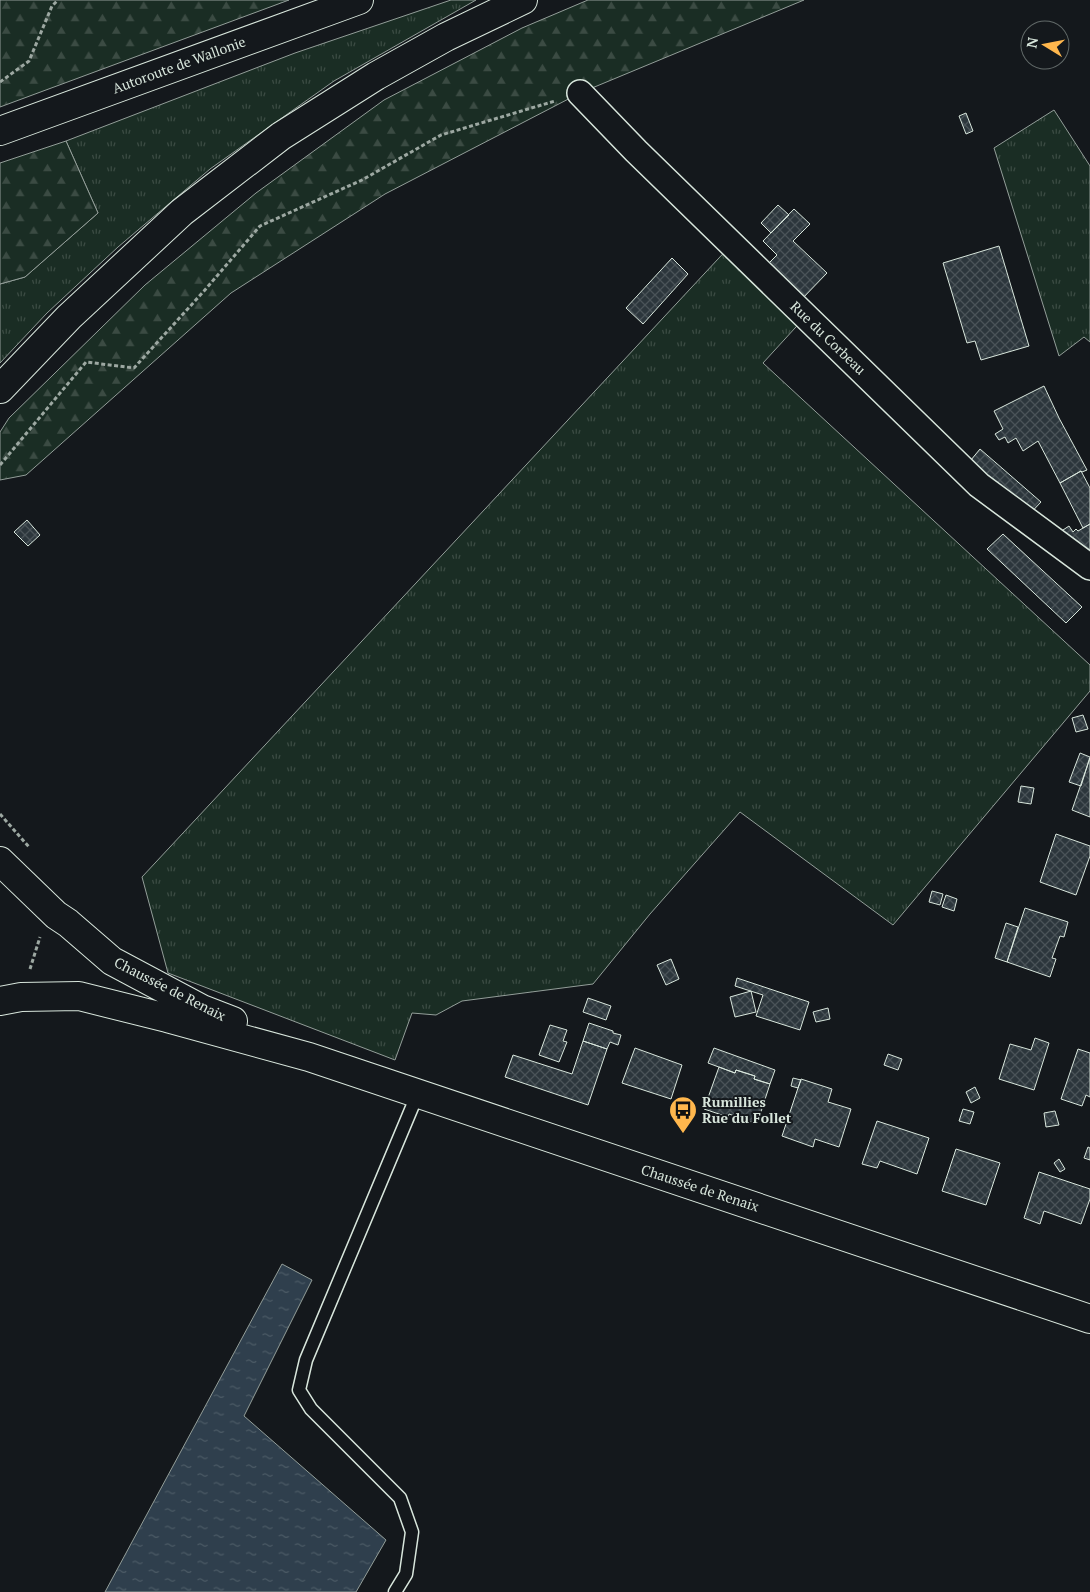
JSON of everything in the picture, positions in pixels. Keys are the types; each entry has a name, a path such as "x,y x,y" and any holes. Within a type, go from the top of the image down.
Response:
{"main road":[{"name":"Autoroute de Wallonie","path":"0,131 359,0"},
{"path":"0,389 69,317 182,212 281,136 376,76 446,37 522,0"},
{"name":"Chaussée de Renaix","path":"0,861 49,909 112,961 202,1009 246,1026 310,1057"},
{"name":"Chaussée de Renaix","path":"10,999 79,996 310,1057 1090,1319"}],"street":[{"name":"Rue du Corbeau","path":"580,93 643,157 980,485 1090,567"}],"lane":[{"path":"395,1592 406,1574 412,1532 400,1498 311,1409 300,1390 306,1360 418,1093"}],"path":[{"path":"0,82 29,61 52,6 58,0"},
{"path":"0,465 86,362 134,368 260,226 362,180 441,135 580,93"},
{"path":"10,999 49,909"}],"green space":[{"path":"0,0 289,0 0,107"},
{"path":"451,0 476,0 334,81 210,169 118,247 47,313 0,363 0,284 25,277 98,213 66,141 295,53"},
{"path":"588,0 804,0 580,93 385,194 231,293 26,475 0,480 0,432 9,418 145,285 256,193 384,100 522,28"},
{"path":"1054,110 1090,166 1090,342 1084,337 1059,356 994,148"},
{"path":"66,141 98,213 25,277 0,284 0,163"},
{"path":"732,244 806,316 763,363 1090,665 1090,691 893,925 740,812 650,914 593,984 462,1001 436,1015 412,1013 395,1060 168,973 142,877"}],"water":[{"path":"282,1264 312,1280 244,1416 386,1540 356,1592 105,1592"}],"building":[{"path":"966,113 973,131 966,134 959,116"},
{"path":"778,205 789,215 771,233 761,223"},
{"path":"794,209 810,224 793,241 827,273 800,301 765,267 777,255 763,241"},
{"path":"999,246 1029,346 981,360 975,341 967,343 943,263"},
{"path":"672,258 688,274 643,324 626,308"},
{"path":"1044,386 1087,470 1081,471 1060,483 1038,441 1023,451 1016,438 1008,443 1005,437 999,440 995,434 1003,429 994,411"},
{"path":"980,449 1041,502 1025,519 966,466"},
{"path":"1081,471 1090,488 1090,524 1083,528 1060,483"},
{"path":"27,520 40,535 28,546 14,532"},
{"path":"1090,524 1090,561 1054,536 1069,526 1073,532"},
{"path":"1003,534 1082,607 1066,623 987,549"},
{"path":"1083,715 1088,729 1076,732 1072,718"},
{"path":"1080,753 1090,757 1081,786 1069,782"},
{"path":"1090,758 1090,817 1072,810"},
{"path":"1021,786 1034,788 1031,804 1018,802"},
{"path":"1056,834 1090,846 1090,856 1076,895 1040,882"},
{"path":"932,891 943,894 940,905 929,902"},
{"path":"946,895 957,899 954,911 942,907"},
{"path":"1025,908 1068,922 1064,937 1060,936 1052,958 1056,959 1050,977 1007,962"},
{"path":"1006,923 1018,927 1007,962 995,958"},
{"path":"671,959 679,979 666,985 657,965"},
{"path":"737,978 809,1002 800,1030 756,1016 763,995 735,986"},
{"path":"751,991 756,1012 735,1017 730,997"},
{"path":"588,998 611,1006 606,1020 583,1012"},
{"path":"828,1008 830,1019 816,1022 813,1012"},
{"path":"589,1023 621,1035 618,1045 610,1042 607,1049 583,1041"},
{"path":"550,1025 567,1030 563,1041 567,1042 559,1062 539,1055"},
{"path":"1035,1038 1049,1043 1034,1090 999,1079 1010,1044 1031,1050"},
{"path":"583,1041 607,1049 588,1105 505,1077 513,1055 572,1074"},
{"path":"635,1048 682,1065 671,1099 622,1083"},
{"path":"714,1048 775,1070 770,1084 754,1079 755,1076 736,1070 735,1073 708,1063"},
{"path":"1078,1049 1090,1053 1090,1097 1086,1095 1082,1106 1061,1099"},
{"path":"888,1054 902,1059 898,1070 884,1065"},
{"path":"719,1067 735,1073 736,1070 755,1076 754,1079 770,1084 757,1124 729,1114 728,1117 704,1109"},
{"path":"793,1078 801,1080 798,1088 791,1086"},
{"path":"801,1079 832,1089 828,1102 851,1109 839,1147 815,1139 813,1147 782,1136"},
{"path":"975,1087 980,1098 971,1103 966,1092"},
{"path":"963,1109 974,1112 970,1124 959,1121"},
{"path":"1055,1111 1059,1125 1046,1127 1044,1113"},
{"path":"877,1121 929,1138 917,1174 880,1161 877,1168 862,1164"},
{"path":"1088,1147 1090,1148 1090,1160 1084,1158"},
{"path":"956,1149 1000,1163 986,1205 942,1191"},
{"path":"1059,1159 1065,1169 1060,1172 1054,1163"},
{"path":"1039,1172 1090,1189 1090,1199 1081,1224 1044,1211 1040,1224 1024,1218"}],"place":[{"name":"Rumillies Rue du Follet","path":"683,1134"}]}
